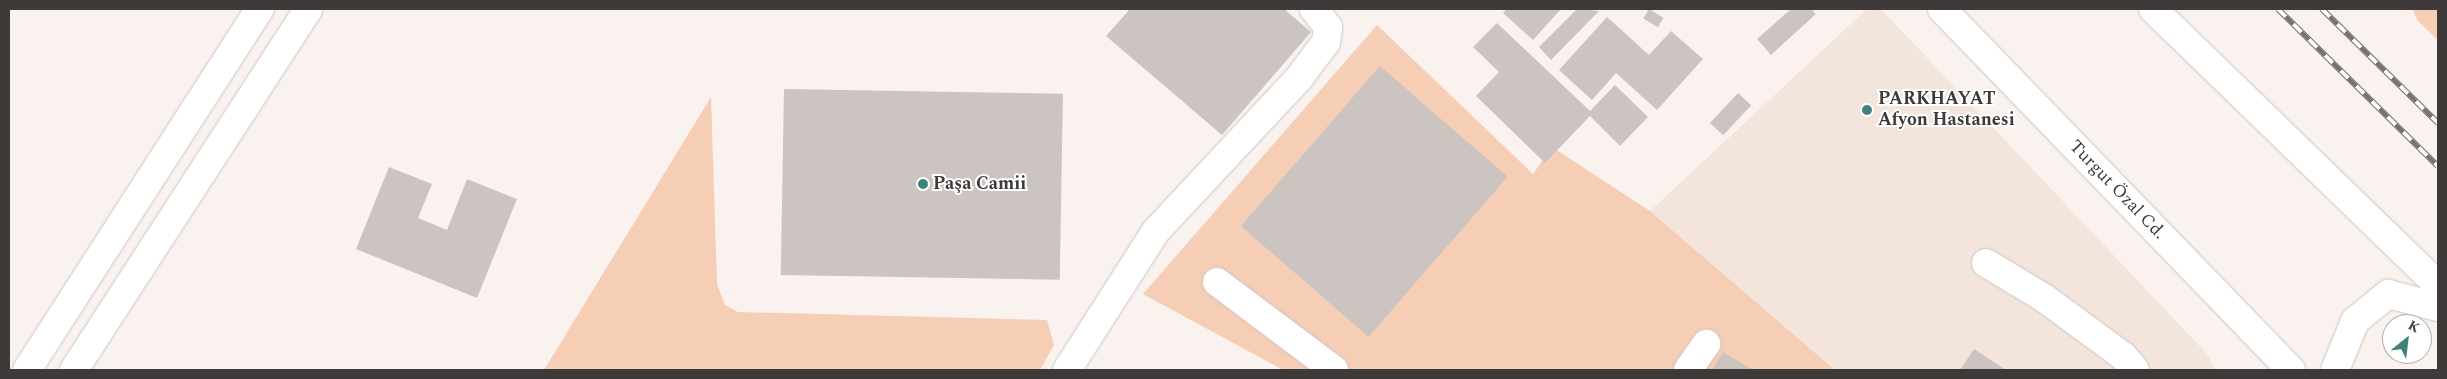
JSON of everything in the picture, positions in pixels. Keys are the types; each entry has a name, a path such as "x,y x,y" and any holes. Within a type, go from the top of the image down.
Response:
{"main road":[{"path":"27,370 260,9"},
{"path":"74,370 308,9"},
{"path":"1067,370 1156,231 1299,78 1326,42 1328,27 1314,9"},
{"name":"Turgut Özal Cd.","path":"1942,9 2291,370"},
{"path":"2153,9 2438,285"},
{"path":"1986,263 2044,298 2123,356 2135,370"},
{"path":"1217,282 1334,370"},
{"path":"2335,370 2355,321 2388,294 2438,307"},
{"path":"1688,370 1706,344"}],"shaded area":[{"name":"PARKHAYAT Afyon Hastanesi","path":"1867,9 1881,9 2209,356 2215,370 1835,370 1650,211"},
{"path":"2412,9 2438,9 2438,40 2418,21"},
{"path":"1377,25 1533,174 1552,147 1650,211 1835,370 1283,370 1143,294"},
{"path":"711,97 717,284 725,305 738,312 1047,320 1054,345 1040,370 544,370"}],"building":[{"path":"1130,9 1284,9 1311,32 1222,135 1106,36"},
{"path":"1507,9 1561,9 1533,40 1503,13"},
{"path":"1577,9 1599,11 1551,60 1539,47"},
{"path":"1649,9 1664,18 1658,27 1643,18"},
{"path":"1791,9 1811,9 1816,14 1771,55 1757,39"},
{"path":"1607,17 1649,55 1671,31 1703,59 1657,110 1616,73 1592,100 1559,70"},
{"path":"1497,23 1590,111 1615,85 1648,117 1620,146 1590,116 1545,163 1476,96 1499,72 1473,47"},
{"path":"1380,66 1508,177 1368,337 1241,226"},
{"name":"Paşa Camii","path":"784,89 1063,94 1060,280 781,275"},
{"path":"1738,93 1751,105 1723,135 1710,123"},
{"path":"389,167 432,184 418,218 447,230 467,179 517,199 477,298 356,249"},
{"path":"1974,349 2006,370 1960,370"},
{"path":"1723,352 1753,370 1712,370"}],"railway":[{"path":"2278,9 2438,166"},
{"path":"2322,9 2438,123"}],"place":[{"name":"PARKHAYAT Afyon Hastanesi","path":"1867,110"},
{"name":"Paşa Camii","path":"923,184"}]}
